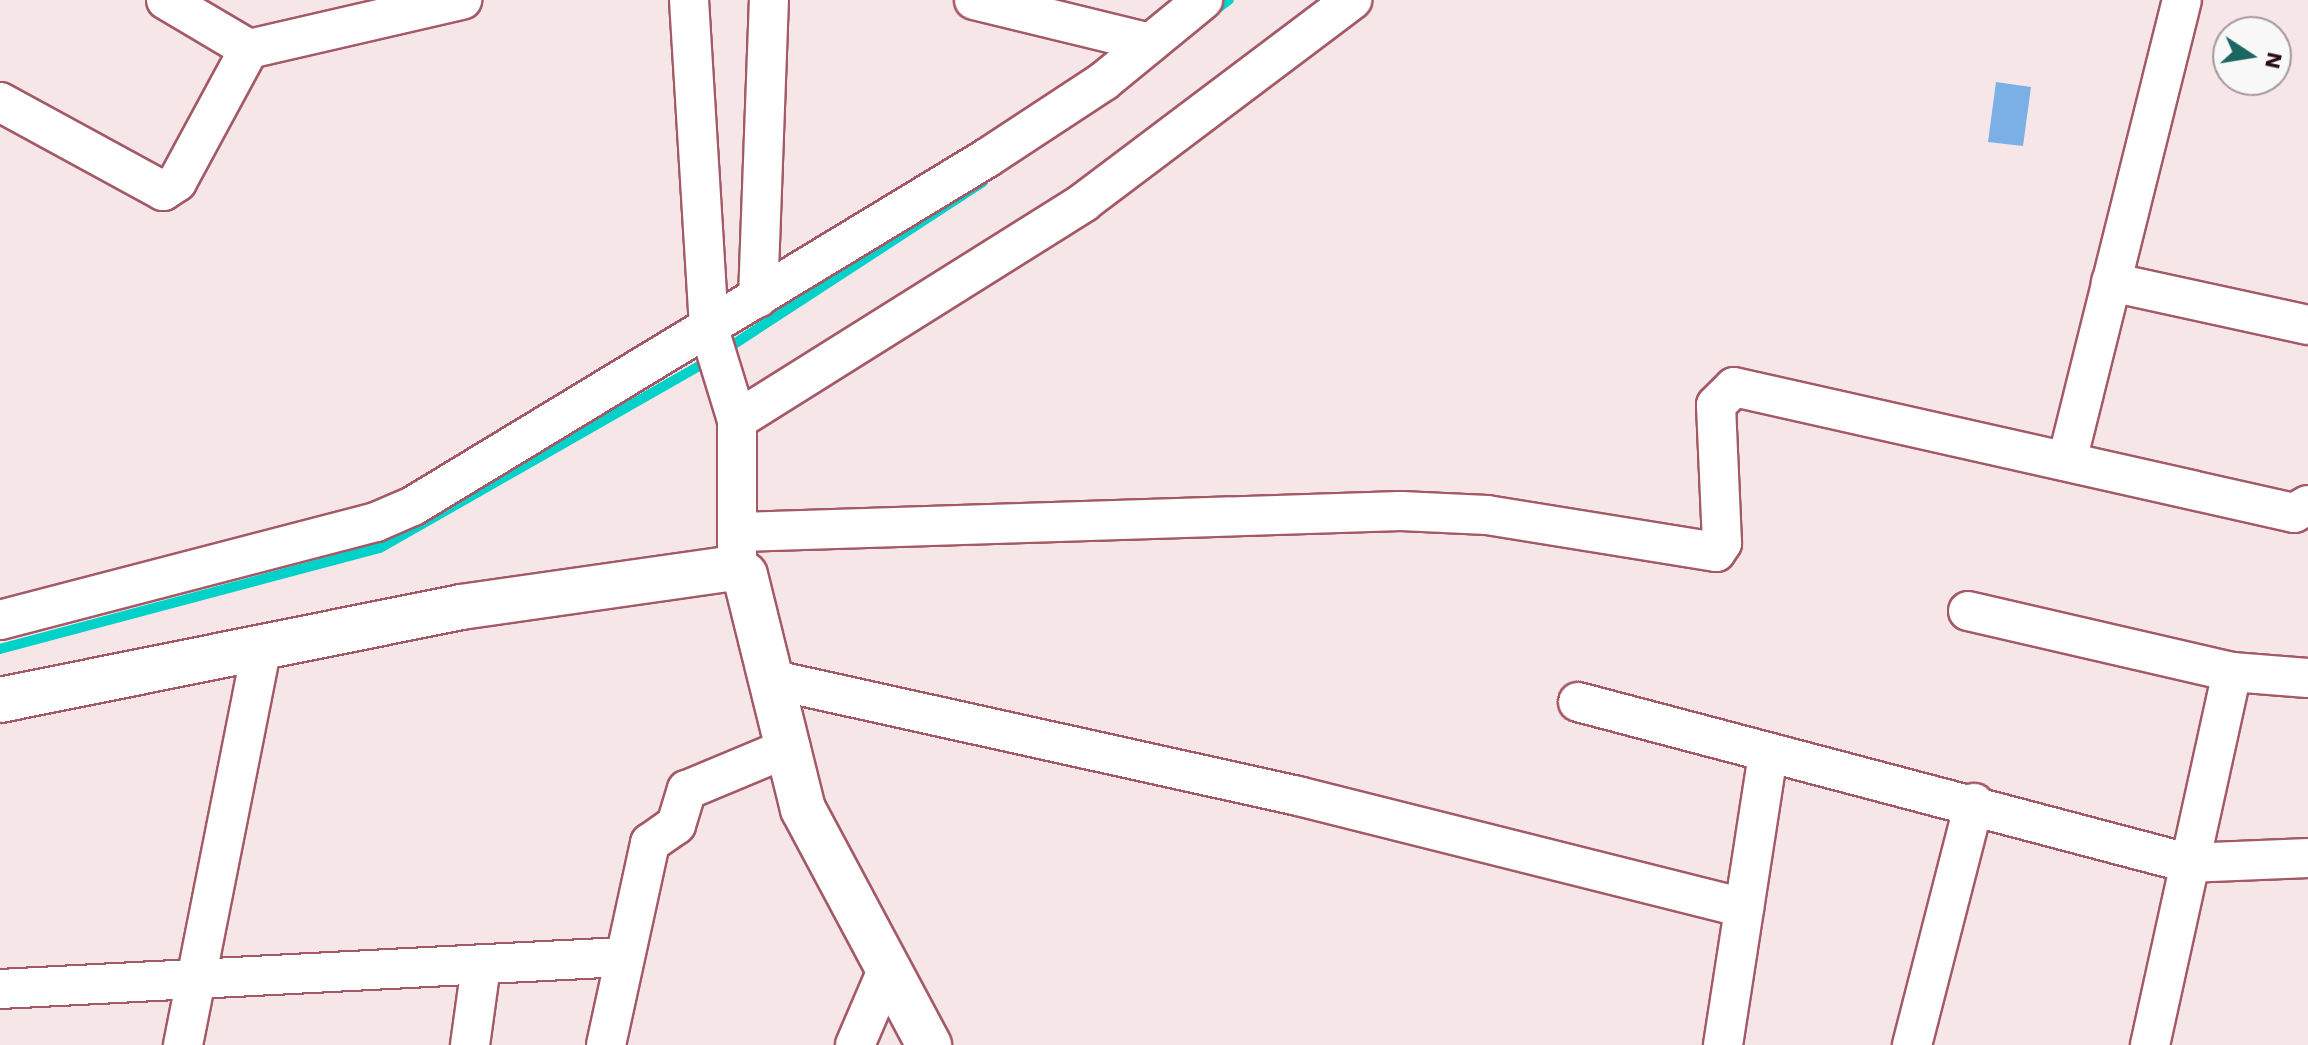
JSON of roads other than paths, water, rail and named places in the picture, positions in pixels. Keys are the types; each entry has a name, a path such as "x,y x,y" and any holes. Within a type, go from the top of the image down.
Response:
{"street":[{"path":"166,0 249,49"},
{"path":"0,102 163,191 177,182 249,49 344,12 462,0"},
{"path":"689,0 710,338 734,412 738,550 774,680 803,809 929,1045"},
{"path":"758,298 769,0"},
{"path":"974,0 1150,43"},
{"path":"0,620 376,522 710,338 758,298 1013,141 1150,43 1203,0"},
{"path":"734,412 1084,202 1352,0"},
{"path":"2068,457 2182,0"},
{"path":"2111,282 2308,325"},
{"path":"0,700 261,651 738,550 1401,511 1487,515 1716,552 1722,543 1716,405 1718,395 1734,387 2068,457 2294,513 2308,505"},
{"path":"1968,611 2232,672 2308,678"},
{"path":"183,1045 191,977 261,651"},
{"path":"2150,1045 2232,672"},
{"path":"774,680 1298,796 1744,908"},
{"path":"1578,702 1768,755 1974,803 2188,863 2308,858"},
{"path":"606,1045 650,843 676,825 687,790 790,747"},
{"path":"1723,1045 1768,755"},
{"path":"1912,1045 1974,803"},
{"path":"0,989 624,957"},
{"path":"470,1045 481,966"},
{"path":"855,1045 888,968"}],"waterway":[{"path":"1211,13 1229,0"},
{"path":"725,350 983,182"},
{"path":"0,649 380,548 711,359"}]}
